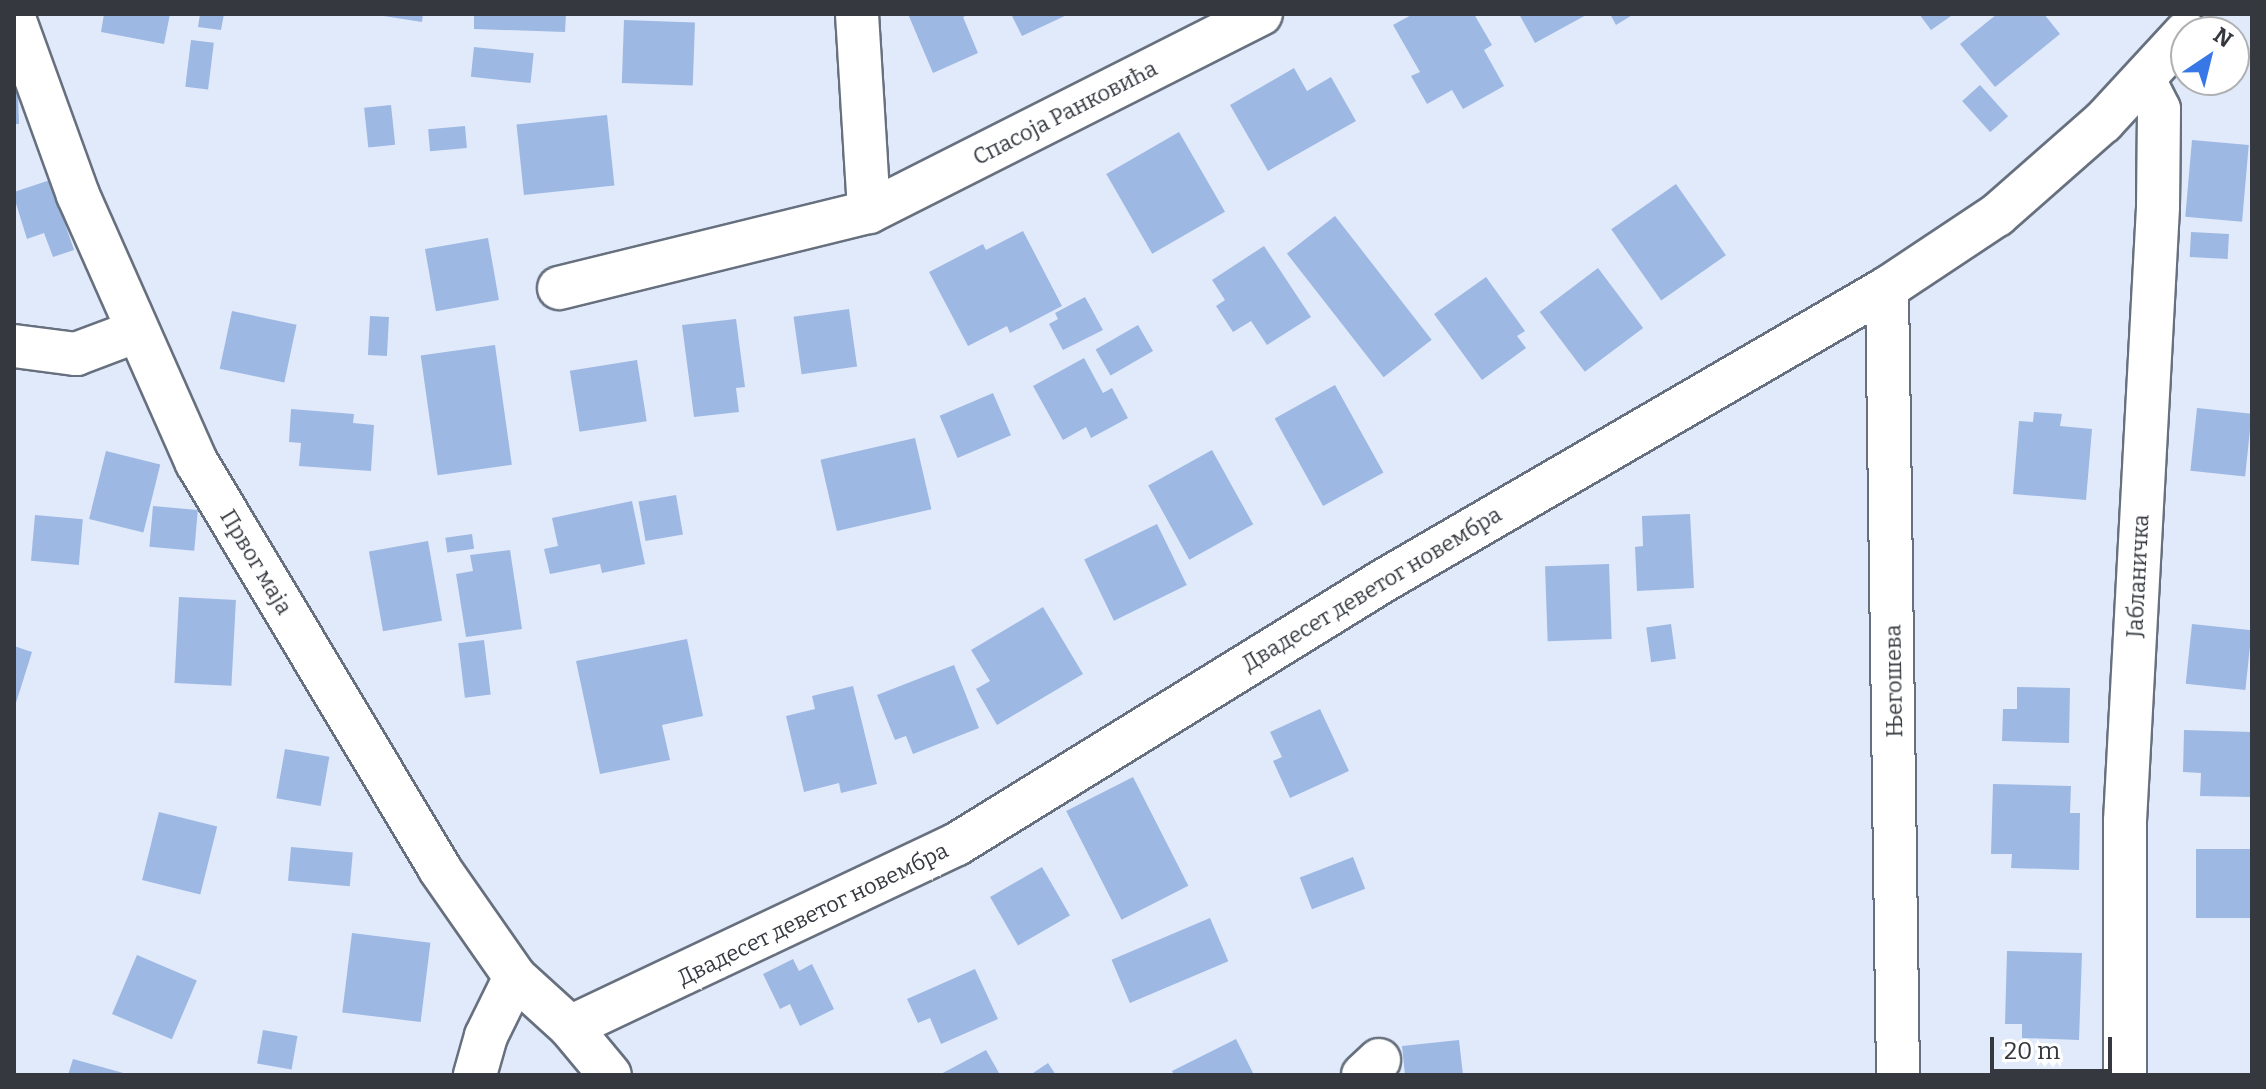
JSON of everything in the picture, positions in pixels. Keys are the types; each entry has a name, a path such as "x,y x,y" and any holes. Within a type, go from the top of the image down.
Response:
{"street":[{"path":"857,14 869,212"},
{"name":"Спасоја Ранковића","path":"559,288 869,212 1261,14"},
{"name":"Првог маја","path":"14,18 78,195 197,463 439,868 515,977"},
{"name":"Двадесет деветог новембра","path":"570,1027 957,844 1370,589 1887,288 1997,215 2145,81 2170,44"},
{"name":"Јабланичка","path":"2125,1075 2125,821 2158,207 2159,109 2145,81"},
{"name":"Његошева","path":"1887,288 1898,1075"},
{"path":"14,346 76,354 137,331"},
{"path":"475,1075 486,1036 515,977 570,1027 610,1075"}],"building":[{"path":"104,14 170,14 164,44 101,32"},
{"path":"200,14 224,14 221,30 198,27"},
{"path":"371,14 423,14 422,22"},
{"path":"474,14 566,14 565,32 474,29"},
{"path":"908,14 970,14 963,17 978,53 933,73"},
{"path":"1011,14 1069,14 1022,36"},
{"path":"1413,14 1474,14 1492,45 1484,50 1504,86 1463,109 1452,90 1427,104 1411,76 1420,72 1393,25"},
{"path":"1519,14 1588,14 1535,43"},
{"path":"1610,14 1634,14 1616,25"},
{"path":"1919,14 1954,14 1931,30"},
{"path":"1997,14 2044,14 2060,34 1995,87 1960,44"},
{"path":"624,20 695,22 693,85 622,83"},
{"path":"191,40 214,43 208,89 185,87"},
{"path":"474,47 534,53 531,83 471,77"},
{"path":"14,67 17,67 19,124 14,124"},
{"path":"1294,68 1307,91 1331,77 1356,121 1268,171 1230,105"},
{"path":"1980,85 2008,116 1990,132 1962,101"},
{"path":"391,105 395,145 368,148 364,108"},
{"path":"607,115 614,186 524,195 516,125"},
{"path":"465,126 467,148 430,151 428,129"},
{"path":"1179,132 1225,212 1152,254 1106,174"},
{"path":"2192,140 2249,145 2242,222 2185,217"},
{"path":"50,180 74,250 53,257 44,233 27,239 14,197 14,192"},
{"path":"1676,184 1726,255 1661,301 1611,229"},
{"path":"1335,216 1432,340 1384,377 1287,254"},
{"path":"1023,231 1062,306 1010,333 1007,326 968,346 929,272 983,244 986,250"},
{"path":"2191,232 2229,234 2228,259 2190,257"},
{"path":"488,238 499,300 436,311 425,249"},
{"path":"1264,246 1311,317 1267,345 1251,321 1233,332 1216,306 1225,300 1212,280"},
{"path":"1598,268 1643,328 1585,372 1540,312"},
{"path":"1486,277 1525,331 1517,336 1526,348 1482,380 1434,314"},
{"path":"1085,297 1103,330 1063,350 1049,324 1058,319 1055,313"},
{"path":"849,309 857,366 802,374 794,317"},
{"path":"232,311 297,325 284,382 220,369"},
{"path":"370,316 389,317 387,356 368,355"},
{"path":"736,319 745,387 736,388 739,412 694,417 682,325"},
{"path":"1138,325 1153,351 1111,375 1096,350"},
{"path":"495,345 512,465 438,475 421,355"},
{"path":"1084,358 1103,393 1112,388 1128,418 1091,438 1086,427 1063,440 1033,386"},
{"path":"637,360 647,421 580,432 570,371"},
{"path":"1335,385 1383,472 1323,506 1275,418"},
{"path":"993,393 1011,435 958,458 940,416"},
{"path":"2197,408 2252,414 2245,476 2190,471"},
{"path":"291,409 354,414 353,423 374,425 371,471 299,466 301,443 289,442"},
{"path":"2034,412 2062,414 2060,426 2092,429 2086,500 2013,494 2019,421 2033,422"},
{"path":"915,438 931,509 837,531 820,460"},
{"path":"1212,450 1253,524 1189,560 1148,485"},
{"path":"106,451 160,465 143,532 89,519"},
{"path":"676,495 683,534 646,541 639,502"},
{"path":"632,501 645,564 602,573 600,564 550,574 544,549 558,546 552,518"},
{"path":"153,506 198,510 194,551 149,547"},
{"path":"1690,514 1694,588 1637,591 1635,547 1643,546 1642,516"},
{"path":"35,515 83,519 79,565 31,561"},
{"path":"1157,524 1187,585 1114,621 1084,560"},
{"path":"472,534 474,549 447,553 445,538"},
{"path":"428,541 442,621 383,631 369,551"},
{"path":"510,550 522,629 466,637 456,574 473,571 470,555"},
{"path":"1609,564 1612,639 1548,641 1545,566"},
{"path":"179,597 236,600 231,686 174,683"},
{"path":"1043,607 1083,674 997,725 976,689 990,681 971,650"},
{"path":"1671,624 1676,659 1651,662 1646,627"},
{"path":"2192,624 2252,630 2245,690 2186,684"},
{"path":"687,639 703,716 662,725 670,760 600,774 576,661"},
{"path":"484,640 491,695 465,698 458,643"},
{"path":"14,646 32,652 15,706 14,706"},
{"path":"954,665 979,728 913,754 906,736 895,740 877,695"},
{"path":"853,686 877,784 841,793 839,783 804,792 786,716 815,709 812,696"},
{"path":"2017,687 2070,688 2069,743 2002,741 2003,709 2017,709"},
{"path":"1320,709 1349,771 1290,798 1273,761 1282,757 1270,732"},
{"path":"2184,730 2252,732 2252,797 2200,796 2201,773 2183,772"},
{"path":"285,749 329,757 321,806 276,798"},
{"path":"1133,777 1188,886 1122,920 1066,811"},
{"path":"1993,784 2071,786 2070,813 2080,813 2079,870 2011,868 2012,854 1991,854"},
{"path":"159,812 217,827 200,894 142,880"},
{"path":"291,847 353,852 350,886 288,881"},
{"path":"2196,849 2252,849 2252,918 2196,918"},
{"path":"1353,857 1365,889 1312,909 1300,877"},
{"path":"1042,867 1070,915 1018,945 990,897"},
{"path":"1210,918 1228,961 1130,1003 1112,960"},
{"path":"352,933 430,943 421,1022 342,1012"},
{"path":"2007,951 2082,953 2079,1040 2022,1038 2022,1024 2005,1024"},
{"path":"137,955 197,980 172,1039 112,1014"},
{"path":"793,959 799,971 812,964 834,1009 800,1026 790,1004 780,1009 763,974"},
{"path":"975,969 998,1019 941,1044 930,1018 918,1023 907,999"},
{"path":"263,1030 297,1036 292,1070 257,1063"},
{"path":"1236,1039 1254,1075 1174,1075 1172,1071"},
{"path":"1459,1040 1463,1075 1405,1075 1402,1046"},
{"path":"986,1050 999,1073 939,1075"},
{"path":"73,1059 127,1074 127,1075 68,1075"},
{"path":"1048,1063 1056,1075 1030,1075"}]}
